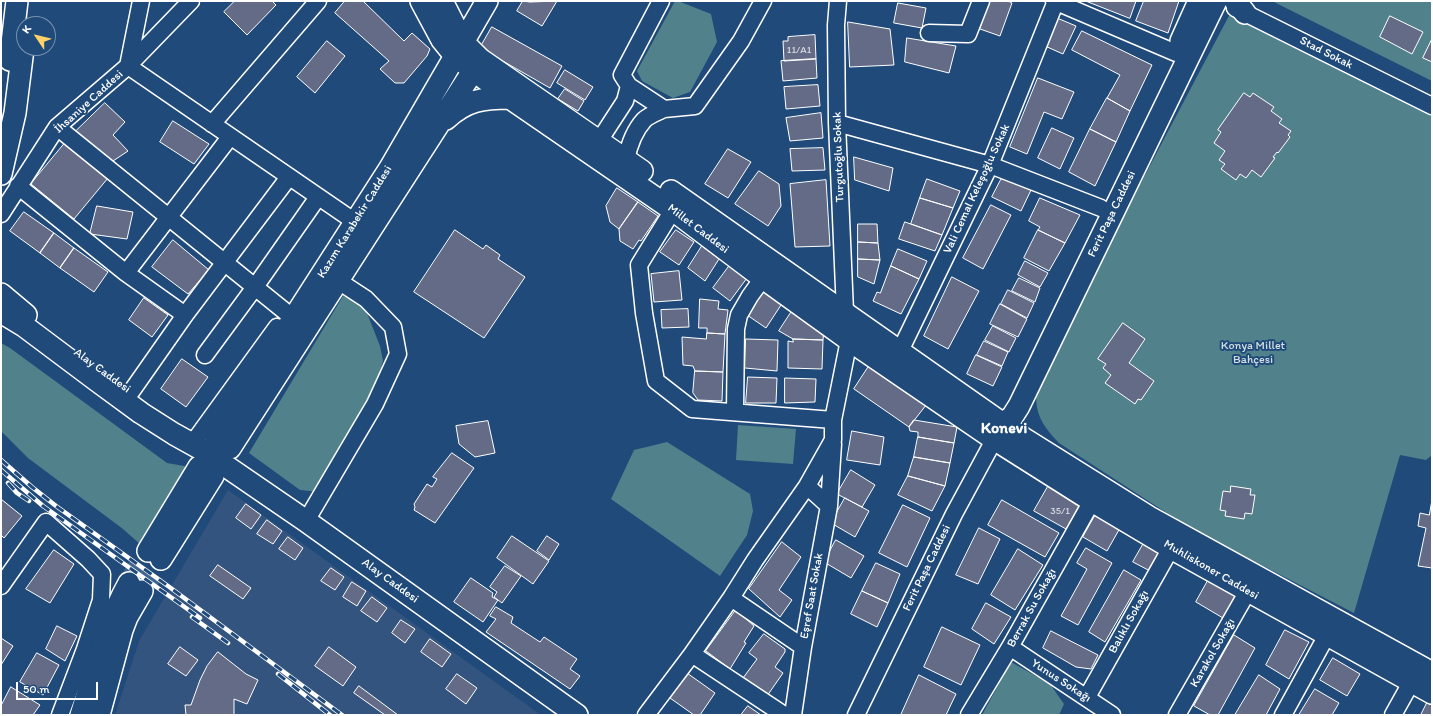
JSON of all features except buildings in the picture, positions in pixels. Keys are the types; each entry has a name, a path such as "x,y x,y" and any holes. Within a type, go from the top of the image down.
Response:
{"main road":[{"path":"1,60 7,31 16,1"},
{"path":"1,129 16,1"},
{"path":"27,16 29,1"},
{"name":"Millet Caddesi","path":"421,1 442,40 459,49 510,98 674,210 763,278 849,340 999,431"},
{"name":"Millet Caddesi","path":"442,1 459,49"},
{"name":"Kazım Karabekir Caddesi","path":"209,453 390,168 487,1"},
{"name":"Ferit Paşa Caddesi","path":"999,431 1002,411 1176,53 1199,1"},
{"name":"Ferit Paşa Caddesi","path":"999,431 1012,417 1019,406 1216,1"},
{"path":"1,174 15,113 22,56"},
{"name":"Millet Caddesi","path":"476,65 599,141 845,312 900,351 999,431"},
{"name":"Kazım Karabekir Caddesi","path":"209,453 337,280 476,65"},
{"path":"430,136 450,115 467,103 491,98 510,98"},
{"name":"Alay Caddesi","path":"1,294 21,312 175,423 209,453 577,715"},
{"name":"Alay Caddesi","path":"1,312 24,326 141,413 174,434 209,453"},
{"path":"1,326 145,433 170,444 209,453 154,555"},
{"name":"Muhliskoner Caddesi","path":"999,431 1092,501 1171,548 1432,693"},
{"name":"Muhliskoner Caddesi","path":"999,431 1026,440 1149,517 1432,673"},
{"path":"81,715 109,625 120,599 135,587 99,715"}],"street":[{"path":"141,1 128,66 348,217"},
{"name":"İhsaniye Caddesi","path":"1,214 57,127 128,66 191,1"},
{"path":"212,124 318,1"},
{"path":"661,1 622,75 629,86 664,109"},
{"path":"626,160 628,146 645,119 664,109 695,106 741,41 763,1"},
{"name":"Turgutoğlu Sokak","path":"838,1 836,25 837,123 845,312"},
{"path":"929,33 968,34 981,1"},
{"path":"1055,1 1176,53"},
{"name":"Vali Cemal Keleşoğlu Sokak","path":"900,351 990,165 1055,1"},
{"name":"Stad Sokak","path":"1221,1 1240,7 1432,106"},
{"path":"599,141 624,101 629,86"},
{"path":"837,123 990,165 1101,208"},
{"path":"57,127 287,313"},
{"path":"126,273 230,137"},
{"path":"209,453 287,313 363,194 390,168"},
{"path":"131,392 185,315 289,177"},
{"path":"18,186 126,273 185,315"},
{"path":"205,354 255,287 318,197"},
{"path":"674,210 639,265 644,313 656,381 692,409 833,420"},
{"path":"735,412 736,329 739,315 763,278"},
{"path":"306,521 375,404 398,354 393,327 366,299 337,280"},
{"name":"Eşref Saat Sokak","path":"793,715 803,648 829,506 833,420 849,340"},
{"name":"Ferit Paşa Caddesi","path":"856,715 954,514 999,431"},
{"path":"646,715 692,654 731,598 755,560 807,486 833,440"},
{"path":"807,486 829,506"},
{"name":"Berrak Su Sokağı","path":"969,715 1010,647 1092,501"},
{"path":"1,586 46,522 88,559 102,574 101,600 60,715"},
{"name":"Balıklı Sokağı","path":"1087,697 1171,548"},
{"name":"Karakol Sokağı","path":"1177,715 1248,591"},
{"path":"731,598 803,648"},
{"path":"1283,715 1327,635"},
{"name":"Yunus Sokağı","path":"1010,647 1112,715"},
{"path":"692,654 784,715"},
{"path":"1393,715 1412,681"}],"shaded area":[{"path":"228,490 541,715 115,715 139,641"}],"green space":[{"path":"675,1 711,14 717,42 690,92 673,98 642,81 637,71"},
{"path":"1272,1 1432,1 1432,81"},
{"name":"Konya Millet Bahçesi","path":"1231,12 1432,110 1432,455 1426,460 1400,455 1354,613 1190,528 1059,443 1046,428 1037,407 1037,380"},
{"path":"343,296 358,302 367,313 380,346 383,361 375,391 319,492 300,490 249,453"},
{"path":"1,343 10,348 167,463 184,466 193,470 150,553 123,529 28,458 1,431"},
{"path":"738,425 796,429 793,464 736,460"},
{"path":"667,442 750,494 753,511 747,535 720,576 611,499 634,450"},
{"path":"1011,662 1050,684 1064,704 1059,715 982,715"}],"tunnel":[{"path":"129,583 148,551"},
{"path":"142,591 161,559"}],"railway":[{"path":"1,460 56,506 168,586 342,715"},
{"path":"1,470 43,506 200,618"},
{"path":"8,483 17,493 29,501"},
{"path":"192,617 228,643"},
{"path":"278,674 330,715"}],"district":[{"name":"Konevi","path":"1004,429"}]}
